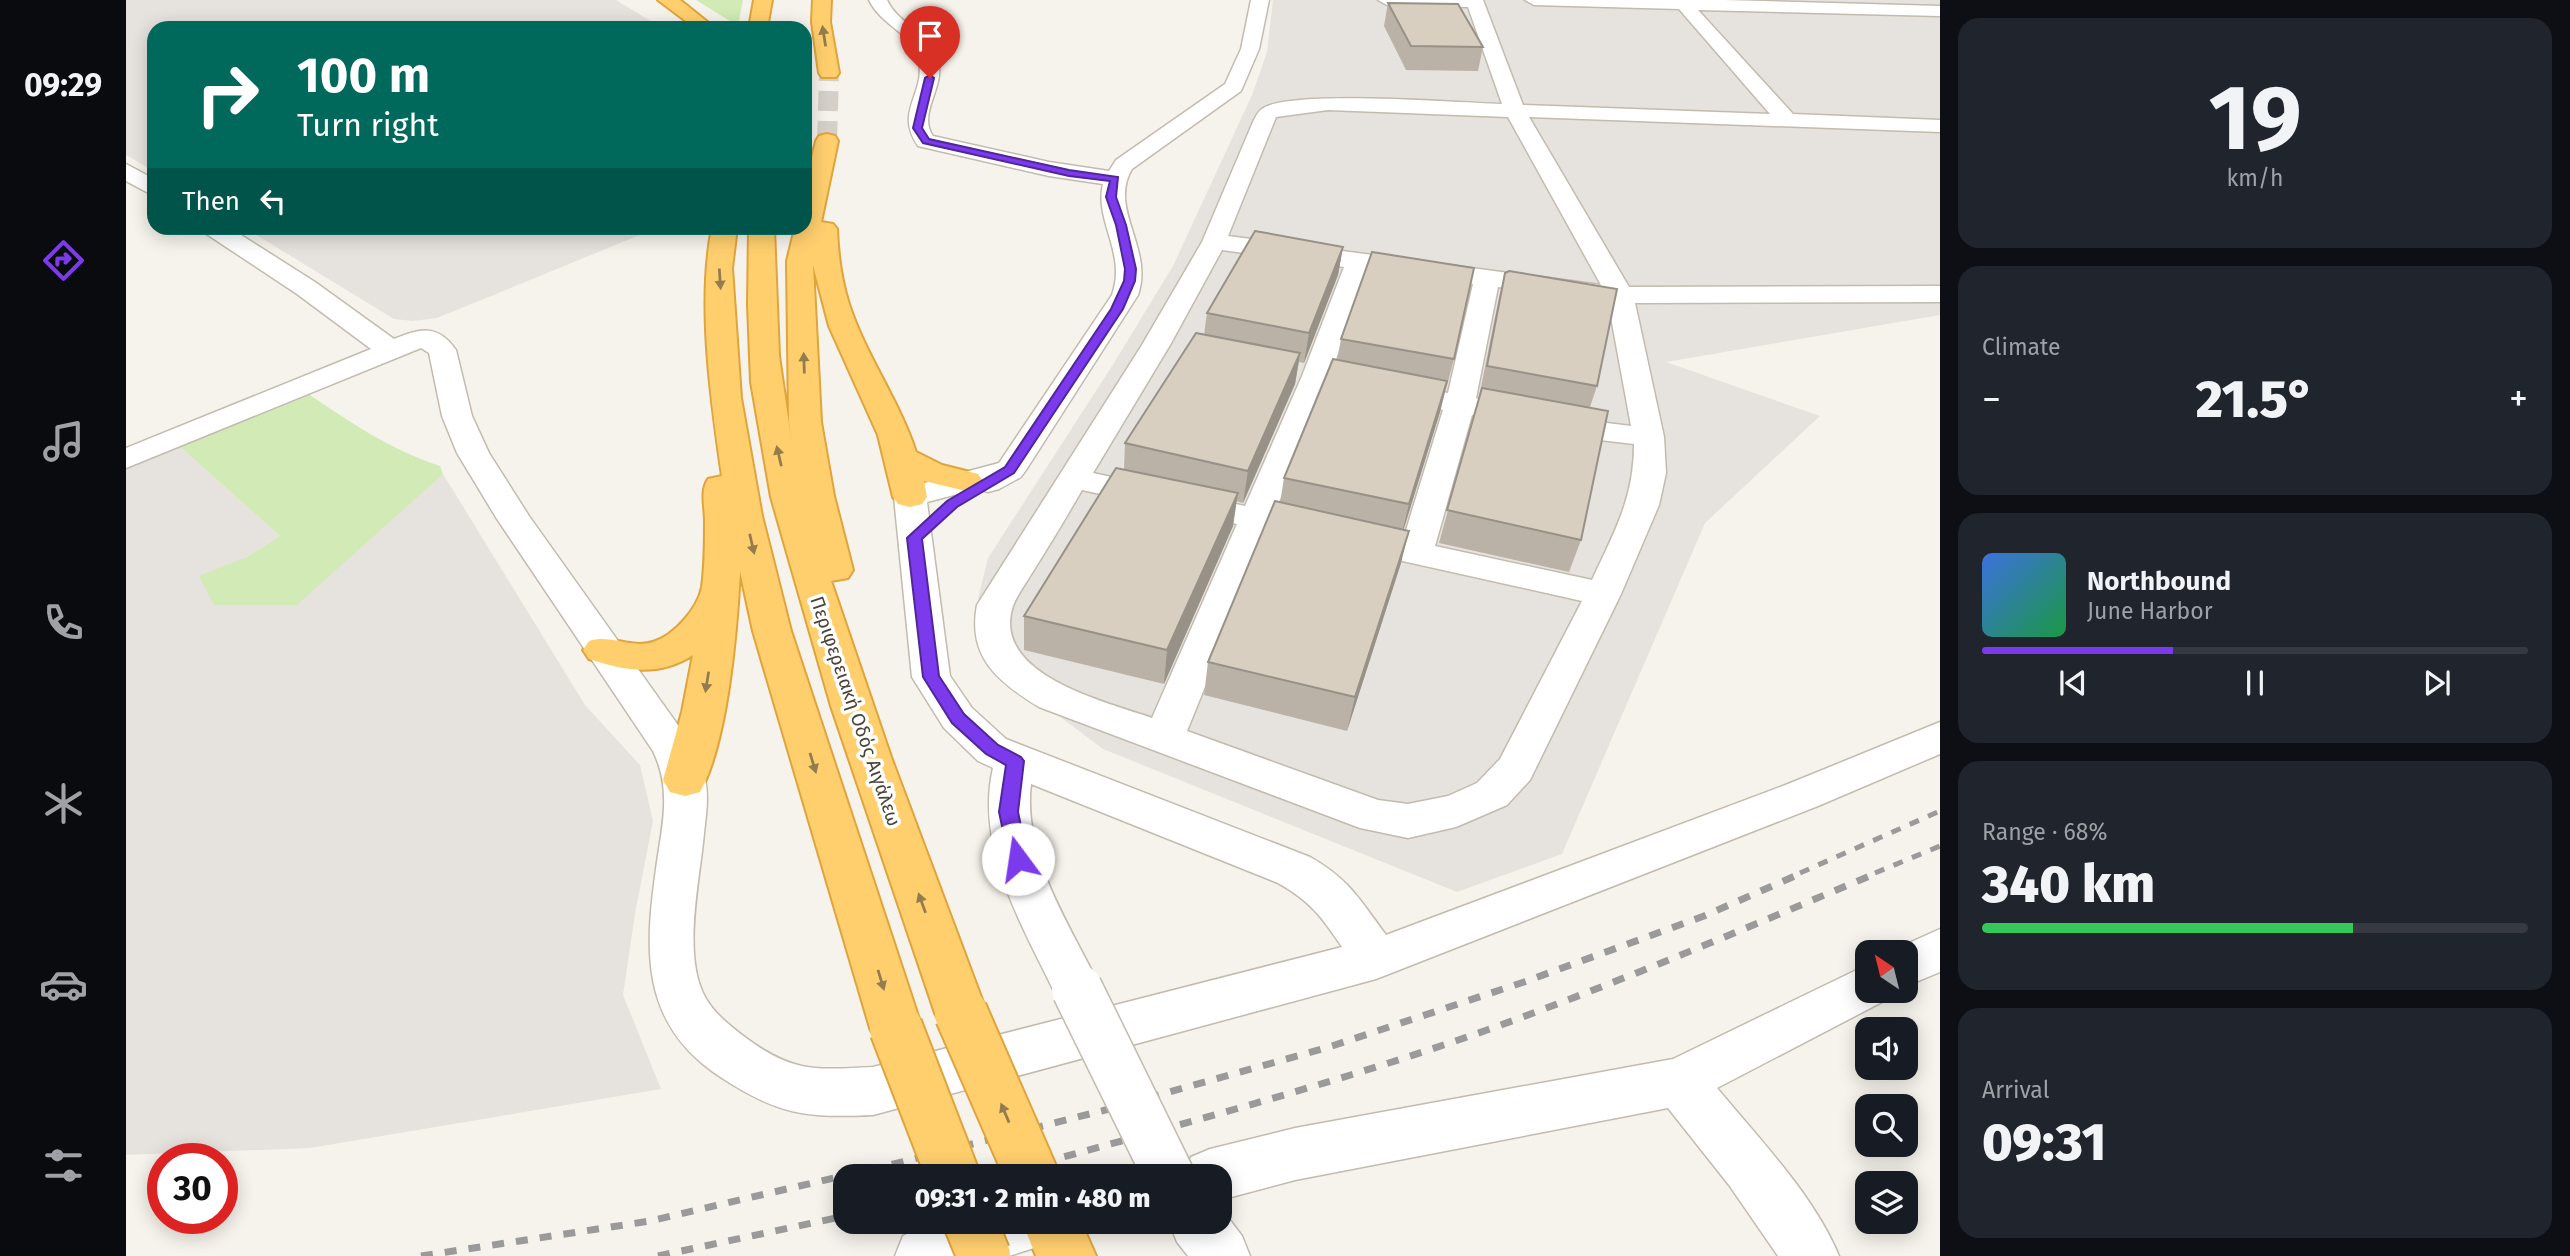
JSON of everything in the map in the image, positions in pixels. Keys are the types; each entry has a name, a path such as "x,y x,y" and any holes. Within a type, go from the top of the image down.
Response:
{"highway":[{"path":"667,0 698,21"},
{"path":"759,21 763,0"},
{"path":"822,0 821,23 829,73"},
{"path":"812,211 826,152 824,261 829,289 835,309 886,415 902,458 910,497"},
{"path":"723,235 719,268 726,398 745,516 772,631 896,1028 948,1164"},
{"name":"Περιφερειακή Οδός Αιγάλεω","path":"762,235 761,322 774,433 791,509 844,686 961,1013 1027,1164"},
{"path":"806,235 800,261 805,422 817,496 842,598 844,686"},
{"path":"685,780 697,741 715,631 722,520 708,370 712,353 724,331"},
{"path":"902,458 932,473 966,481"},
{"path":"603,650 621,657 643,658 666,653 685,643 699,630 718,590"},
{"path":"976,1234 984,1256"},
{"path":"1056,1234 1066,1256"}],"street":[{"path":"878,0 885,13 925,46 930,78 917,128 926,141 1069,173 1115,179"},
{"path":"915,538 952,504 1010,470 1125,295 1131,269 1121,225 1111,197 1115,179 1124,165 1234,87 1250,49 1260,0"},
{"path":"1387,0 1475,1 1515,111 1626,310 1648,437 1650,473 1643,505 1603,594 1515,769 1492,794 1456,811 1408,821 1375,816 1053,697 1035,687 1005,663 994,644 990,624 995,605 1075,479 1170,347 1269,113 1283,108 1328,104 1515,111 1786,120 1940,126"},
{"path":"1534,0 1940,11"},
{"path":"1682,2 1786,120"},
{"path":"126,171 147,184"},
{"path":"225,235 306,288 390,350"},
{"path":"1214,242 1620,295 1932,294 1940,270"},
{"path":"1164,738 1258,519 1329,379 1359,261"},
{"path":"1416,553 1460,404 1487,279"},
{"path":"126,459 424,337 442,350 457,416 473,453 603,650 671,746 685,780 683,834 670,936 671,963 678,998 700,1031 720,1049 785,1087 825,1093 873,1091 1376,958 1804,795 1940,737"},
{"path":"1329,379 1591,430 1648,437"},
{"path":"1010,470 910,497 931,677 958,718 992,750 1015,761 1294,870 1317,883 1333,897 1376,958"},
{"path":"1075,479 1603,594"},
{"path":"1015,761 1009,812 1015,846 1031,889 1077,989 1163,1164"},
{"path":"1918,960 1940,948"},
{"path":"1232,1170 1295,1154 1679,1082 1855,992"},
{"path":"1679,1082 1734,1149 1811,1256"},
{"path":"923,1256 939,1245 984,1234"}],"shaded area":[{"path":"126,0 616,0 650,21 147,21 147,167 126,155"},
{"path":"1273,0 1940,0 1940,315 1666,362 1820,416 1705,523 1562,854 1457,892 1103,749 1047,707 977,639 978,598 988,558 1173,266 1252,95 1267,52"},
{"path":"256,235 640,235 437,318 413,321 394,319"},
{"path":"177,444 280,536 247,557 199,576 427,486 443,474 585,705 640,765 653,821 623,995 661,1089 310,1148 238,1151 238,1143 147,1143 147,1154 126,1155 126,467"}],"green space":[{"path":"696,0 743,0 739,21 730,21"},
{"path":"304,391 386,443 440,466 443,474 297,605 214,605 199,576 247,557 280,536 177,444"}],"building":[{"path":"1388,3 1458,4 1483,47 1411,46"},
{"path":"1255,231 1343,247 1309,333 1207,313"},
{"path":"1372,252 1474,268 1454,359 1341,339"},
{"path":"1509,271 1617,289 1597,386 1487,366 1505,273"},
{"path":"1196,333 1300,353 1248,471 1125,443"},
{"path":"1333,359 1447,381 1409,504 1284,478"},
{"path":"1482,388 1608,411 1581,540 1447,510"},
{"path":"1116,468 1238,493 1167,650 1024,616"},
{"path":"1275,501 1409,531 1355,697 1208,662"}],"tunnel":[{"path":"827,141 829,73"}],"railway":[{"path":"1800,873 1940,811"},
{"path":"1875,873 1940,846"},
{"path":"421,1256 650,1221 902,1162 1109,1109 1329,1047 1524,982 1704,916 1804,872"},
{"path":"1039,1164 1304,1089 1487,1030 1733,934 1879,872"},
{"path":"658,1256 833,1219"}],"route":[{"path":"930,78 921,103 917,128 926,141 1069,173 1115,179 1111,197 1121,225 1131,269 1130,281 1117,309 1010,470 952,504 915,538 931,677 958,718 975,735 992,750 1015,761 1009,790 1009,812 1018,859"}]}
